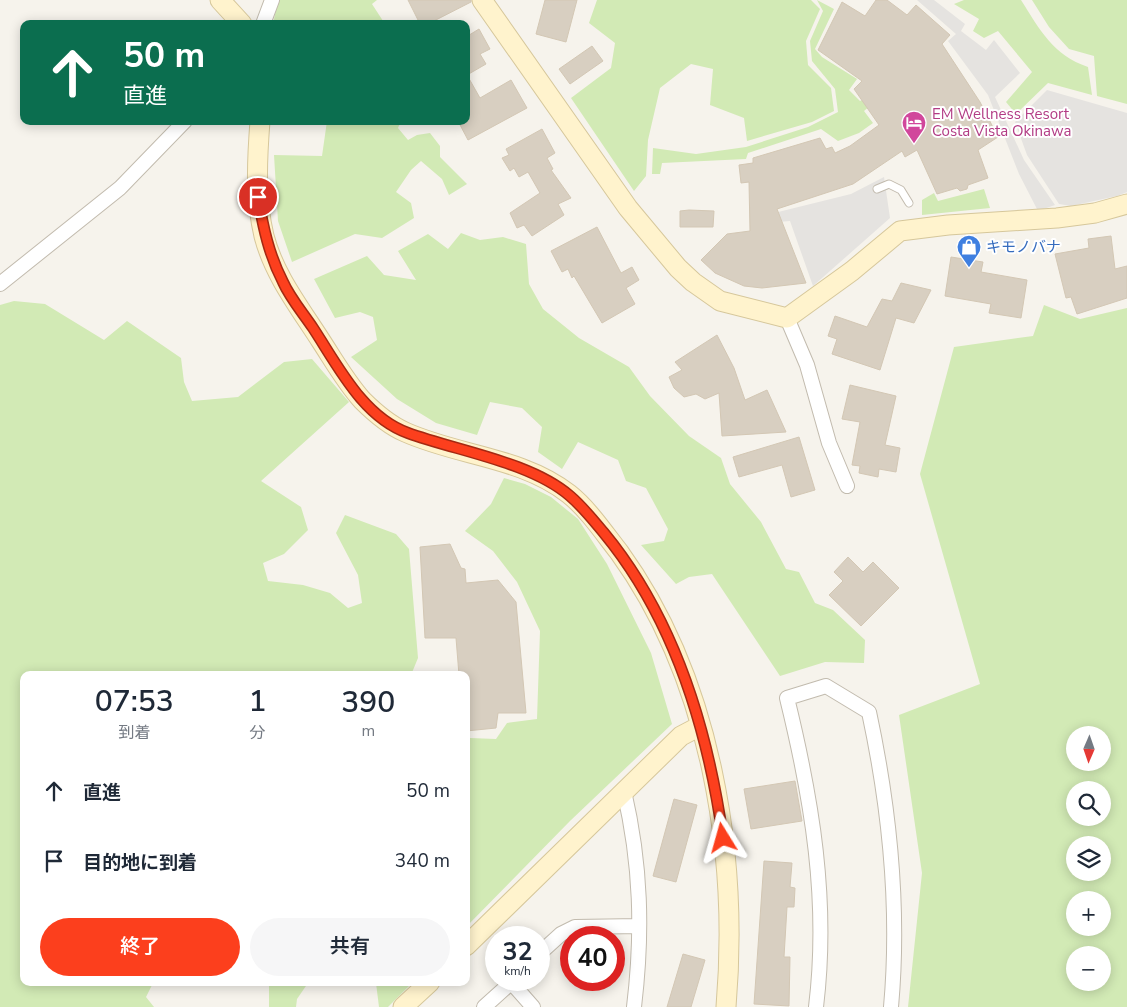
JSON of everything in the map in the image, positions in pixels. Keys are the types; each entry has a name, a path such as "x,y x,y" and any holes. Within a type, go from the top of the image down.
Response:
{"street":[{"path":"220,0 238,20"},
{"path":"264,20 272,0"},
{"path":"482,0 628,208 678,268 693,282 720,301 786,318 852,271 900,231 948,225 1057,218 1095,213 1127,204"},
{"path":"0,284 120,188 181,125"},
{"path":"260,125 258,197 265,238 283,283 339,371 362,400 386,421 405,432 502,462 543,479 574,500 613,544 641,583 674,648 700,726 718,802 726,856 729,921 726,1007"},
{"path":"786,318 807,365 829,443 847,486"},
{"path":"816,1007 821,908 818,863 806,779 787,698 826,686 869,712 883,776 894,891 896,937 891,1007"},
{"path":"470,942 681,736 700,726"},
{"path":"624,791 634,838 640,895 634,1007"},
{"path":"550,944 561,934 575,927 639,926"},
{"path":"403,1007 426,986"},
{"path":"484,1007 501,991"},
{"path":"520,991 533,1007"}],"lane":[{"path":"877,189 888,184 901,190 909,202"}],"green space":[{"path":"278,0 377,0 372,4 382,20 274,20"},
{"path":"597,0 811,0 820,9 806,41 808,65 831,88 834,111 812,122 747,141 744,118 710,105 713,69 691,64 660,88 648,140 646,176 634,191 571,98 611,68 615,43 589,23"},
{"path":"817,0 834,9 815,49 822,57 857,79 849,90 860,101 873,94 877,100 864,111 873,123 859,133 838,141 821,129 748,153 746,159 662,163 660,174 652,174 653,148 696,154 746,147 808,127 838,112 835,89 812,61 810,41 823,11"},
{"path":"964,0 1021,0 1041,31 1056,48 1065,56 1088,67 1092,95 1048,83 1016,114 1006,102 1032,72 998,31 984,38 973,31 979,19 954,4"},
{"path":"1032,0 1127,0 1127,104 1097,96 1094,56 1069,49 1049,27"},
{"path":"326,125 399,125 398,128 408,140 417,135 430,133 440,146 440,157 467,184 449,195 442,179 421,161 411,170 396,192 411,203 414,218 382,238 355,234 292,262 278,221 274,155 322,156"},
{"path":"984,189 990,208 922,215 922,200 934,193 938,201"},
{"path":"461,233 480,240 503,237 526,244 529,284 543,309 579,338 629,367 650,396 689,436 721,458 730,484 761,522 786,569 799,572 815,603 833,610 865,640 864,663 825,662 780,676 712,574 689,577 676,584 641,545 664,541 668,529 646,488 626,481 618,460 578,442 562,469 538,452 542,427 522,408 490,402 477,435 436,423 397,399 351,357 377,340 373,317 360,312 335,318 314,279 367,256 384,275 416,280 398,251 428,234 448,249"},
{"path":"14,301 45,304 104,340 127,321 181,358 184,382 192,401 238,397 284,362 312,359 349,402 261,481 301,507 308,530 284,554 263,563 268,581 303,585 330,593 348,608 362,603 358,575 336,533 345,515 396,534 409,549 418,658 413,671 20,671 20,986 152,986 146,997 154,1007 0,1007 0,305"},
{"path":"1044,305 1080,319 1127,308 1127,1007 908,1007 922,873 899,715 980,684 920,474 954,347 1033,336"},
{"path":"504,478 525,484 551,497 578,519 607,564 651,653 672,724 570,821 470,923 470,738 496,739 507,723 537,719 540,631 517,582 493,551 465,531 491,504"},
{"path":"269,986 306,986 297,999 296,1007 269,1007"},
{"path":"376,986 409,986 388,1007 379,1007"}],"shaded area":[{"path":"917,0 934,0 965,24 961,31 986,50 994,40 1020,73 995,97 1024,160 1055,205 1038,211 1019,174 988,95 948,41 956,34"},
{"path":"1047,90 1127,113 1127,192 1071,206 1059,204 1027,155 1015,122"},
{"path":"884,177 890,218 813,286 790,221 766,223 766,215 851,194"}],"building":[{"path":"408,0 471,0 471,2 436,20 418,20"},
{"path":"545,0 577,0 566,42 536,34"},
{"name":"EM Wellness Resort Costa Vista Okinawa","path":"876,0 887,0 907,15 916,5 950,35 942,44 980,102 998,137 978,150 988,178 968,185 967,189 960,191 957,188 937,194 917,150 905,157 902,151 853,184 777,209 806,283 762,288 744,286 715,273 701,260 727,234 750,231 749,182 741,183 739,165 753,163 753,158 820,138 826,149 832,147 835,153 850,146 879,125 854,89 862,81 818,50 842,2 865,16"},
{"path":"479,29 490,49 480,54 486,64 470,73 470,35"},
{"path":"592,46 603,61 570,84 559,69"},
{"path":"470,80 480,98 511,80 527,108 468,140 460,125 470,125"},
{"path":"542,129 555,153 547,158 553,169 551,170 571,198 558,204 564,215 532,236 524,225 517,228 510,213 540,193 528,172 519,177 514,168 510,171 502,158 509,155 506,149"},
{"path":"680,211 714,211 713,227 680,227"},
{"path":"597,227 621,273 632,267 639,280 626,288 635,304 602,323 574,276 572,278 568,269 562,272 551,251"},
{"path":"1111,236 1115,269 1127,266 1127,298 1077,314 1071,297 1066,298 1055,254 1089,248 1088,239"},
{"path":"951,257 983,262 981,272 1027,280 1021,318 989,313 991,304 945,296"},
{"path":"901,283 931,290 914,323 896,318 880,370 832,354 837,339 828,336 835,316 867,327 882,299 892,301"},
{"path":"717,335 734,368 745,400 767,390 786,432 722,436 719,393 705,399 696,394 684,397 674,388 669,377 682,370 675,362"},
{"path":"850,385 896,396 885,445 900,448 896,472 879,469 878,477 859,473 860,466 852,465 860,422 842,419"},
{"path":"799,437 815,490 791,497 782,465 739,477 733,457"},
{"path":"450,544 461,568 465,569 466,583 498,580 516,602 526,713 498,713 496,728 470,731 470,671 459,671 456,638 425,638 420,547"},
{"path":"848,557 863,572 873,562 899,588 861,626 829,595 843,581 834,572"},
{"path":"795,781 802,821 751,829 744,789"},
{"path":"674,799 697,805 676,882 653,876"},
{"path":"764,861 792,863 790,887 795,888 794,907 787,907 784,957 790,957 789,1006 754,1004"},
{"path":"683,954 705,960 691,1007 667,1007"}],"place":[{"name":"EM Wellness Resort Costa Vista Okinawa","path":"914,144"},
{"name":"キモノバナ","path":"969,268"}],"route":[{"path":"258,197 265,238 283,283 339,371 362,400 386,421 405,432 502,462 543,479 569,494 613,544 641,583 674,648 700,726 718,802 723,838"}]}
